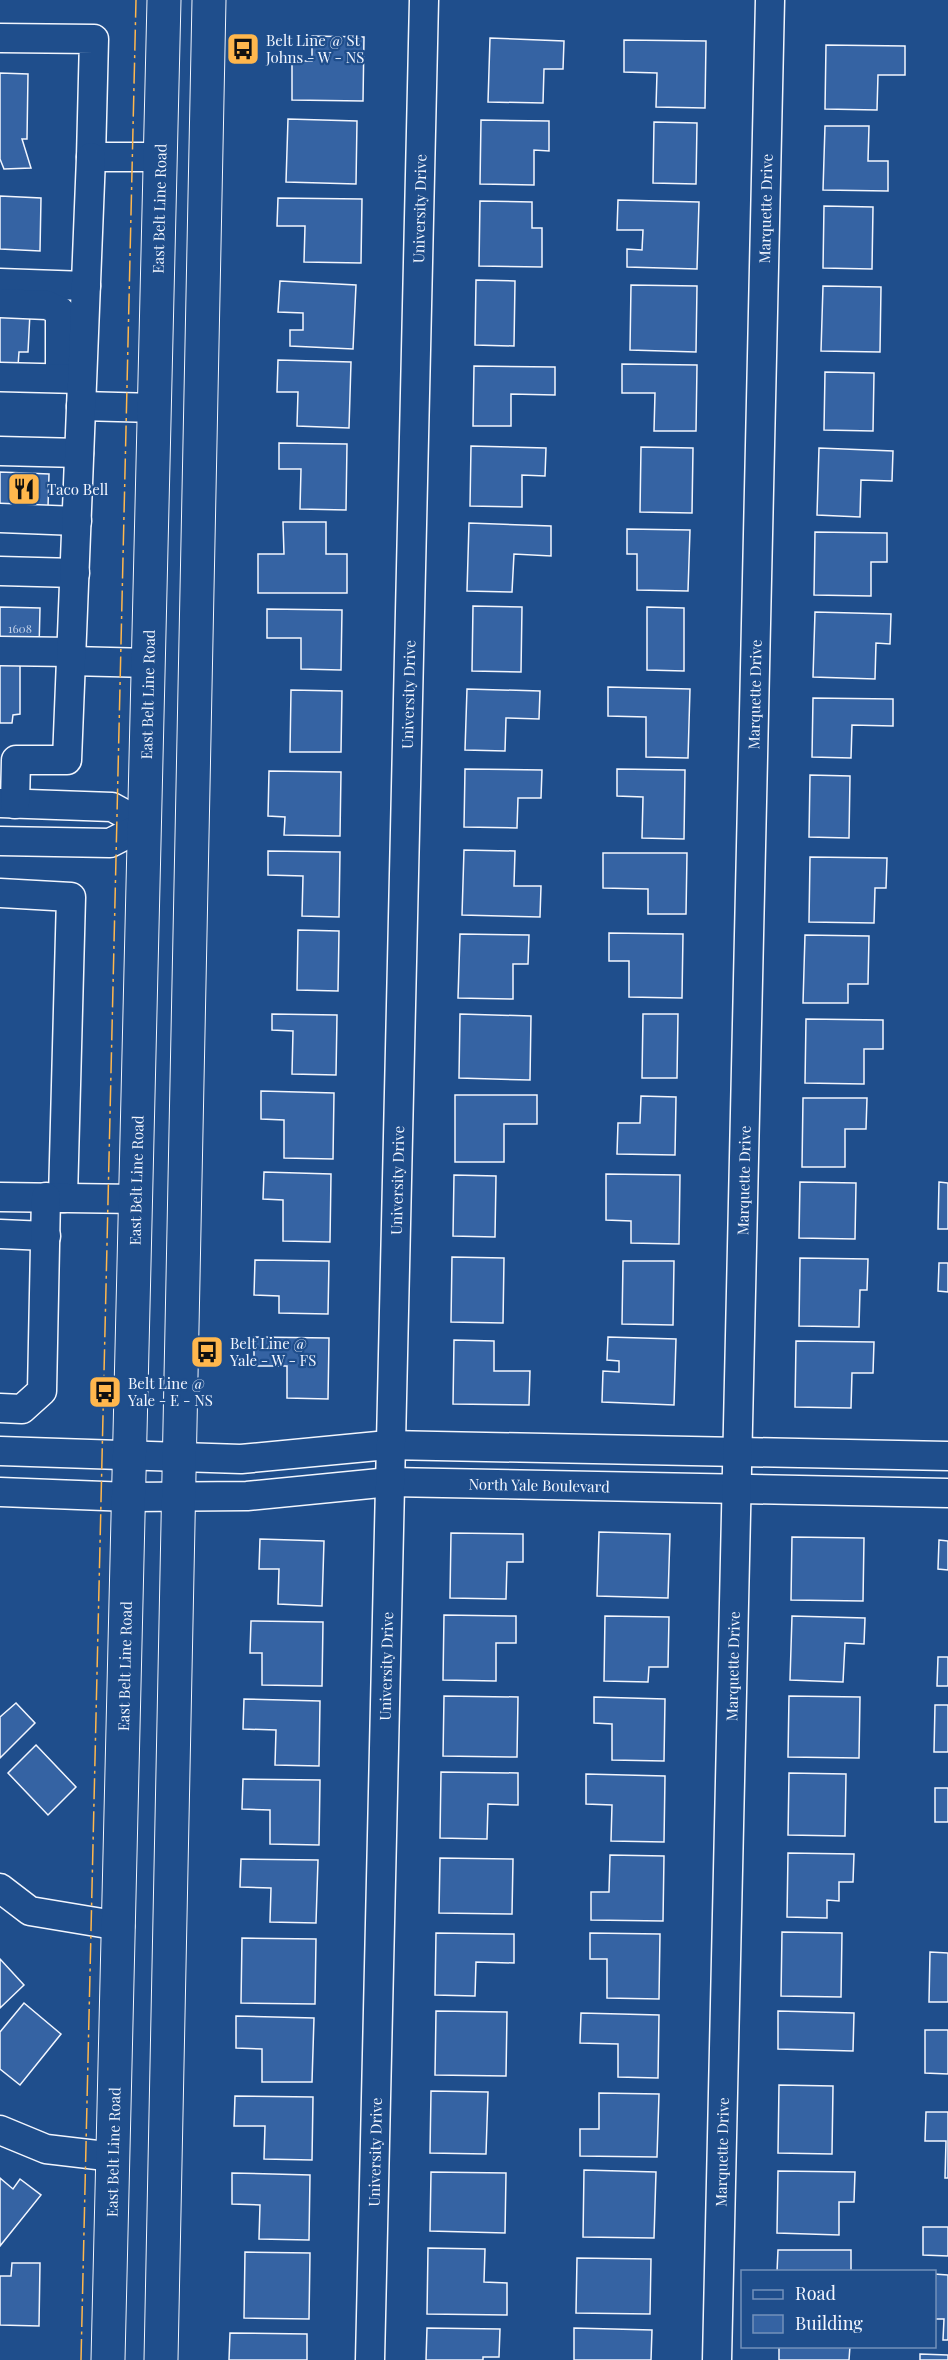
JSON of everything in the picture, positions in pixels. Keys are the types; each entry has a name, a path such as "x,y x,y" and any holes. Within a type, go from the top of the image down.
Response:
{"main road":[{"name":"East Belt Line Road","path":"108,2360 164,0"},
{"path":"161,2360 209,0"},
{"path":"145,825 193,826"}],"street":[{"name":"University Drive","path":"370,2360 389,1445 424,0"},
{"name":"Marquette Drive","path":"717,2360 770,0"},
{"path":"0,38 94,39 86,286 74,388"},
{"path":"91,156 160,157"},
{"path":"0,283 86,286"},
{"path":"0,303 47,305 60,311 74,388 79,453 68,760 8,760 7,804 112,807 145,825"},
{"path":"0,377 74,388 155,408"},
{"path":"0,451 79,453"},
{"path":"0,519 76,521"},
{"path":"0,571 75,573"},
{"path":"0,651 149,663"},
{"path":"0,841 110,843 145,825"},
{"path":"0,893 71,897 54,1198 46,1236 42,1391 22,1409 0,1408"},
{"path":"0,1197 137,1199"},
{"path":"0,1234 46,1236"},
{"path":"0,1451 241,1459 389,1445 948,1456"},
{"name":"North Yale Boulevard","path":"0,1492 130,1497 247,1496 390,1482 948,1493"},
{"path":"0,1887 30,1911 120,1926"},
{"path":"0,2130 46,2149 114,2157"}],"building":[{"path":"312,36 364,37 363,101 292,100 292,61 312,61"},
{"path":"490,38 564,41 563,69 544,69 543,103 488,102"},
{"path":"624,40 706,41 705,108 656,107 657,73 624,72"},
{"path":"826,45 905,46 905,75 878,75 877,110 825,109"},
{"path":"0,73 28,74 27,139 22,139 31,168 4,169 0,159"},
{"path":"288,119 357,121 356,184 286,182"},
{"path":"481,120 549,121 549,151 534,150 534,185 480,184"},
{"path":"654,122 697,123 696,184 653,183"},
{"path":"825,126 869,126 868,161 888,161 888,191 823,190"},
{"path":"0,196 41,198 40,251 0,249"},
{"path":"278,198 362,199 361,263 304,262 305,226 277,226"},
{"path":"618,200 699,202 697,269 627,267 627,249 642,250 643,230 617,230"},
{"path":"480,201 532,202 532,228 542,228 542,267 479,266"},
{"path":"824,206 873,207 872,269 823,268"},
{"path":"476,280 515,281 514,346 475,345"},
{"path":"280,281 356,285 353,349 290,346 290,330 303,330 303,313 278,312"},
{"path":"631,285 697,286 696,352 630,350"},
{"path":"823,286 881,287 880,352 821,351"},
{"path":"0,312 30,313 28,352 19,352 18,366 0,365"},
{"path":"278,360 351,362 349,428 297,426 298,392 277,392"},
{"path":"622,364 697,365 696,431 654,431 655,393 622,393"},
{"path":"474,366 555,367 555,395 511,394 511,426 473,426"},
{"path":"825,372 874,373 873,431 824,430"},
{"path":"279,443 347,444 346,510 300,509 301,469 279,469"},
{"path":"471,446 546,448 545,476 522,475 522,507 470,506"},
{"path":"641,447 693,448 692,513 640,512"},
{"path":"819,448 893,451 892,481 861,480 860,517 817,515"},
{"name":"Taco Bell","path":"0,472 49,474 48,507 0,504"},
{"path":"283,522 326,522 326,554 347,554 347,593 258,593 258,554 284,554"},
{"path":"469,523 551,526 551,556 514,554 512,592 467,591"},
{"path":"627,529 690,530 688,591 637,590 637,554 627,554"},
{"path":"815,532 887,533 887,562 871,562 871,596 814,595"},
{"path":"473,606 522,607 521,672 472,671"},
{"path":"0,607 40,608 39,649 0,648"},
{"path":"647,607 684,608 684,671 647,670"},
{"path":"267,609 342,610 341,670 301,669 301,638 267,638"},
{"path":"815,612 891,614 890,644 876,643 875,679 813,677"},
{"path":"0,662 20,662 20,714 13,715 12,723 0,723"},
{"path":"608,687 690,689 688,758 646,757 646,717 608,716"},
{"path":"467,689 540,691 539,719 506,718 505,751 465,750"},
{"path":"291,690 342,691 341,752 290,752"},
{"path":"813,698 893,699 893,726 852,725 851,758 812,757"},
{"path":"465,769 542,770 541,798 518,798 517,828 464,827"},
{"path":"617,769 685,770 684,839 642,838 643,797 617,796"},
{"path":"269,771 341,772 340,836 284,835 285,817 268,816"},
{"path":"810,775 850,776 849,838 809,837"},
{"path":"464,850 515,851 514,886 541,886 540,917 462,915"},
{"path":"268,851 340,852 339,917 302,916 303,876 268,875"},
{"path":"603,853 687,853 686,914 648,914 648,889 603,888"},
{"path":"810,857 887,858 886,888 875,888 874,923 809,922"},
{"path":"298,930 339,931 338,991 297,990"},
{"path":"609,933 683,934 682,998 629,997 629,961 609,961"},
{"path":"460,934 529,935 528,964 513,964 513,999 458,998"},
{"path":"805,935 869,936 868,984 848,984 848,1003 803,1003"},
{"path":"272,1014 337,1015 336,1075 292,1074 293,1031 272,1030"},
{"path":"460,1014 531,1016 530,1080 459,1078"},
{"path":"643,1014 678,1014 677,1078 642,1078"},
{"path":"806,1019 883,1020 883,1049 864,1049 864,1084 805,1083"},
{"path":"261,1091 334,1093 333,1159 284,1158 284,1120 261,1119"},
{"path":"455,1095 537,1095 537,1124 504,1124 504,1162 455,1162"},
{"path":"641,1096 676,1097 675,1155 617,1154 618,1123 640,1123"},
{"path":"803,1098 867,1098 866,1129 845,1129 845,1167 802,1167"},
{"path":"264,1172 331,1174 330,1242 283,1241 283,1200 263,1199"},
{"path":"606,1174 680,1175 679,1244 631,1243 631,1221 606,1220"},
{"path":"454,1175 496,1176 495,1237 453,1236"},
{"path":"800,1182 856,1183 855,1239 799,1238"},
{"path":"939,1182 948,1183 948,1229 938,1229"},
{"path":"452,1257 504,1258 503,1323 451,1322"},
{"path":"800,1258 868,1259 867,1290 860,1290 859,1327 799,1326"},
{"path":"255,1260 329,1261 328,1314 279,1313 279,1296 254,1295"},
{"path":"623,1261 674,1261 673,1325 622,1324"},
{"path":"939,1263 948,1263 948,1292 938,1291"},
{"path":"254,1337 329,1338 328,1399 287,1398 287,1366 254,1366"},
{"path":"608,1337 676,1339 674,1405 602,1402 603,1371 619,1372 619,1361 607,1360"},
{"path":"454,1340 494,1341 494,1371 530,1371 529,1405 453,1404"},
{"path":"796,1341 874,1342 873,1373 852,1373 851,1408 795,1407"},
{"path":"599,1532 670,1534 668,1598 597,1596"},
{"path":"451,1533 523,1534 523,1562 507,1562 506,1599 450,1598"},
{"path":"792,1537 864,1538 863,1601 791,1600"},
{"path":"260,1539 324,1541 322,1606 278,1604 279,1569 259,1569"},
{"path":"939,1540 948,1541 948,1570 938,1569"},
{"path":"444,1615 516,1616 516,1643 496,1643 496,1681 443,1680"},
{"path":"605,1616 669,1617 668,1667 649,1667 648,1682 604,1681"},
{"path":"792,1616 865,1618 864,1644 845,1643 843,1682 790,1680"},
{"path":"251,1621 323,1622 322,1686 262,1685 262,1653 250,1653"},
{"path":"938,1657 948,1657 948,1686 937,1686"},
{"path":"444,1696 518,1697 517,1757 443,1756"},
{"path":"789,1696 860,1697 859,1758 788,1757"},
{"path":"594,1697 665,1699 664,1761 612,1760 612,1724 594,1723"},
{"path":"244,1699 320,1701 319,1766 275,1765 276,1730 243,1729"},
{"path":"16,1703 35,1723 0,1758 0,1717"},
{"path":"935,1705 948,1705 948,1752 934,1752"},
{"path":"36,1745 76,1787 48,1815 8,1773"},
{"path":"441,1772 518,1773 518,1805 488,1804 487,1839 440,1838"},
{"path":"789,1773 846,1774 845,1836 788,1835"},
{"path":"586,1774 665,1776 664,1842 611,1841 612,1805 586,1804"},
{"path":"243,1779 320,1780 319,1845 270,1844 270,1810 242,1809"},
{"path":"935,1788 948,1788 948,1822 935,1822"},
{"path":"788,1853 854,1854 853,1882 839,1882 839,1901 827,1900 827,1918 787,1917"},
{"path":"610,1855 664,1856 663,1921 591,1920 591,1892 609,1892"},
{"path":"440,1858 513,1859 512,1914 439,1913"},
{"path":"241,1859 318,1860 316,1923 270,1922 271,1888 240,1887"},
{"path":"782,1932 842,1933 841,1997 781,1996"},
{"path":"436,1933 514,1934 514,1963 476,1962 475,1996 435,1995"},
{"path":"590,1933 660,1934 659,1999 607,1998 607,1959 590,1959"},
{"path":"242,1938 316,1939 315,2004 241,2003"},
{"path":"930,1952 948,1953 948,2002 929,2002"},
{"path":"0,1959 24,1985 0,2008"},
{"path":"24,2003 61,2034 20,2085 0,2069 0,2032"},
{"path":"436,2011 507,2012 506,2076 435,2075"},
{"path":"778,2011 854,2013 853,2051 778,2049"},
{"path":"581,2013 659,2015 658,2078 618,2077 618,2044 580,2043"},
{"path":"236,2016 314,2018 312,2082 262,2082 262,2049 236,2048"},
{"path":"925,2030 948,2030 948,2074 925,2073"},
{"path":"779,2085 833,2086 832,2154 778,2153"},
{"path":"431,2091 488,2092 486,2154 430,2153"},
{"path":"599,2093 659,2094 657,2157 580,2156 580,2129 599,2129"},
{"path":"235,2096 313,2097 312,2160 264,2159 265,2126 234,2126"},
{"path":"926,2112 948,2112 948,2178 945,2178 946,2141 925,2141"},
{"path":"584,2170 656,2172 654,2238 583,2237"},
{"path":"778,2171 855,2172 854,2202 839,2202 839,2235 777,2233"},
{"path":"431,2172 506,2173 505,2233 430,2231"},
{"path":"232,2173 310,2175 309,2240 259,2239 260,2205 232,2204"},
{"path":"0,2178 13,2189 20,2179 41,2195 0,2246"},
{"path":"923,2227 948,2227 948,2256 923,2255"},
{"path":"428,2248 485,2249 484,2282 507,2283 507,2315 427,2314"},
{"path":"778,2250 851,2250 851,2270 777,2270"},
{"path":"245,2252 310,2253 309,2319 244,2318"},
{"path":"577,2258 651,2259 650,2314 576,2313"},
{"path":"12,2263 40,2263 39,2326 0,2325 0,2276 11,2276"},
{"path":"936,2274 948,2275 948,2340 943,2340 944,2319 936,2319"},
{"path":"427,2328 500,2329 499,2357 483,2357 483,2360 426,2360"},
{"path":"574,2328 652,2330 651,2360 574,2360"},
{"path":"230,2333 307,2334 307,2360 229,2360"},
{"path":"779,2348 850,2348 849,2360 779,2360"},
{"path":"920,2354 948,2355 948,2360 920,2360"}],"power":[{"path":"81,2360 136,0"}],"place":[{"name":"Belt Line @ St Johns - W - NS","path":"243,49"},
{"name":"Taco Bell","path":"24,489"},
{"name":"Belt Line @ Yale - W - FS","path":"207,1352"},
{"name":"Belt Line @ Yale - E - NS","path":"105,1392"}]}
